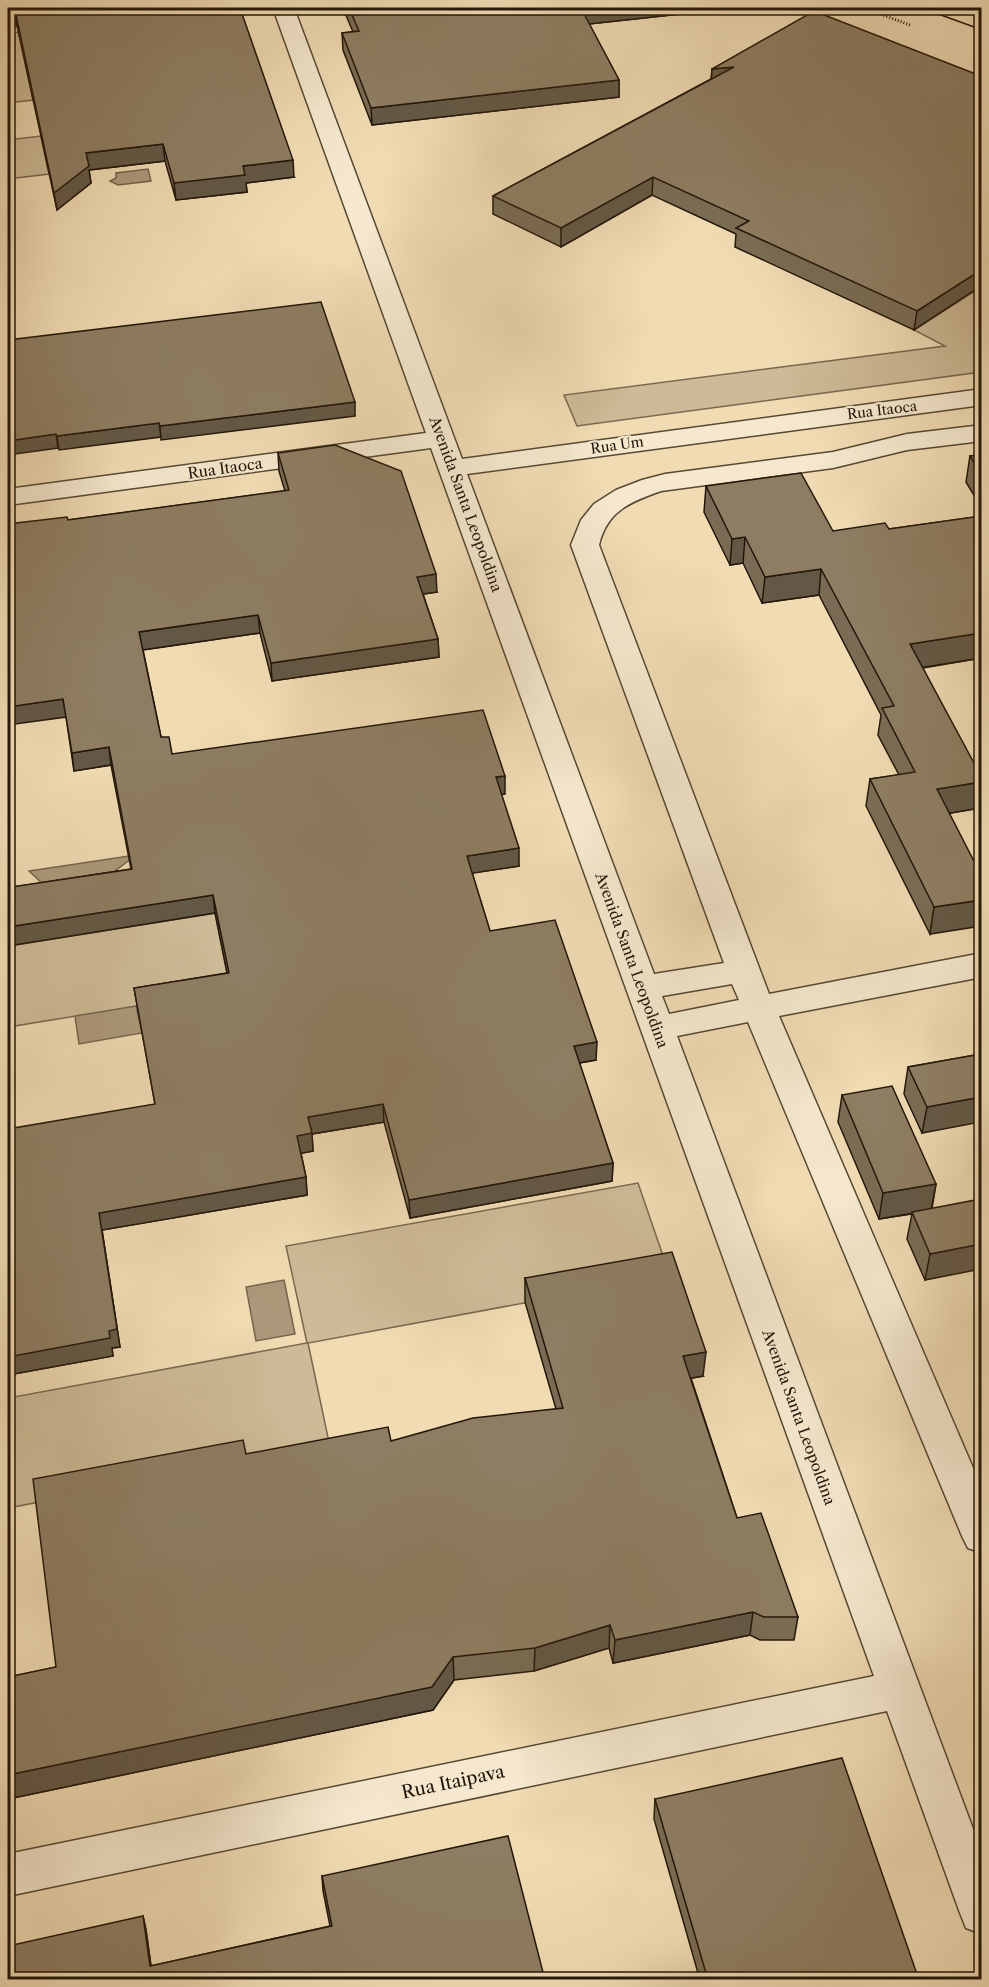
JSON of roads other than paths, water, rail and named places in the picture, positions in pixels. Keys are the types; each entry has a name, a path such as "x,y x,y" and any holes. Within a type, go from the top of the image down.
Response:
{"main road":[{"path":"942,8 981,23"}],"street":[{"name":"Avenida Santa Leopoldina","path":"283,8 448,453 981,1913"},
{"name":"Rua Itaoca","path":"782,423 981,397"},
{"name":"Rua Um","path":"448,453 782,423"},
{"path":"981,433 907,442 832,460 665,482 635,491 612,502 600,512 586,533 585,545 743,971 981,1536"},
{"name":"Rua Itaoca","path":"8,497 448,453"},
{"path":"657,1028 981,965"},
{"path":"642,988 743,971"},
{"name":"Rua Itaipava","path":"8,1875 898,1690"}]}
